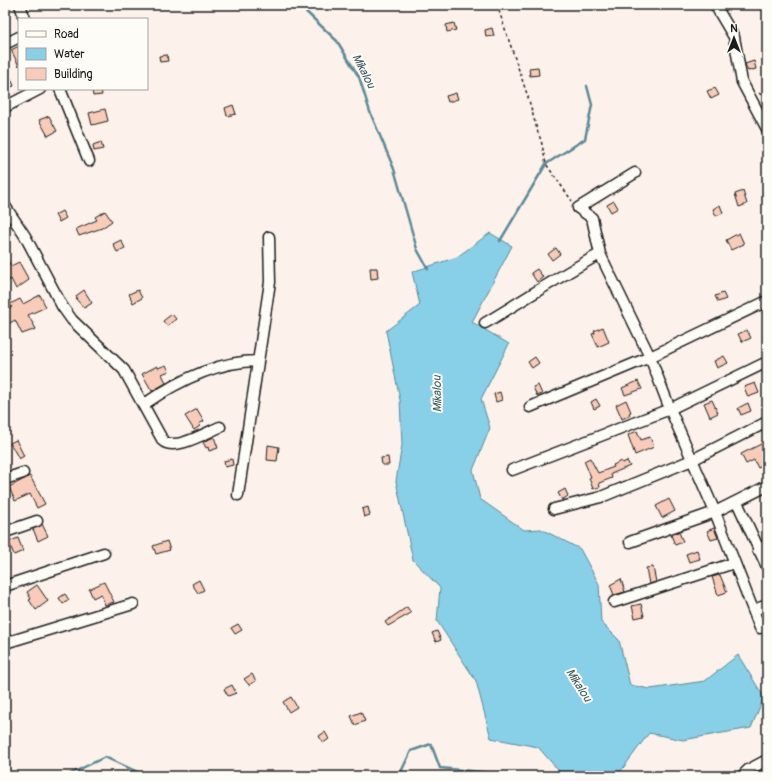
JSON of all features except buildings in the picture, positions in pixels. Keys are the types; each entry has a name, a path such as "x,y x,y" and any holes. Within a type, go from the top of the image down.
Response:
{"street":[{"path":"20,5 25,18"},
{"path":"715,5 734,37 742,82 767,129"},
{"path":"5,44 18,38"},
{"path":"5,107 38,90"},
{"path":"60,90 88,161"},
{"path":"634,173 578,208 592,218 600,254 650,357 670,409 715,512 760,628"},
{"path":"5,206 25,236 62,306 72,320 124,370 160,436 168,444 176,445 220,427"},
{"path":"238,495 270,282 269,237"},
{"path":"485,323 541,290 565,273 600,254"},
{"path":"530,407 650,357 767,301"},
{"path":"143,405 163,391 194,376 233,363 258,361"},
{"path":"512,470 670,409 767,362"},
{"path":"554,509 601,497 692,460 767,422"},
{"path":"5,479 23,473"},
{"path":"630,542 715,512 767,486"},
{"path":"737,502 762,548 767,567"},
{"path":"5,532 37,521"},
{"path":"5,586 104,553"},
{"path":"614,602 734,563"},
{"path":"5,643 133,604"},
{"path":"754,610 767,604"},
{"path":"742,776 748,770 767,760"}],"path":[{"path":"498,5 541,140 546,164 578,208"}],"water":[{"path":"490,233 512,246 472,322 509,344 481,399 490,428 473,470 480,499 524,530 541,529 580,549 599,584 601,622 619,640 630,685 650,689 705,681 738,655 764,697 751,728 683,740 649,733 621,771 610,776 568,776 558,770 538,747 491,738 476,681 437,621 440,588 413,560 396,481 402,445 400,400 386,331 420,305 412,272 457,257"}],"waterway":[{"name":"Mikalou","path":"299,5 337,41 359,77 370,112 394,169 417,249 428,269"},
{"path":"500,241 546,164 585,139 592,105 587,86"},
{"path":"399,776 411,751 431,744 440,768 523,776"},
{"path":"66,776 105,757 146,776"},
{"path":"552,776 565,772"}]}
